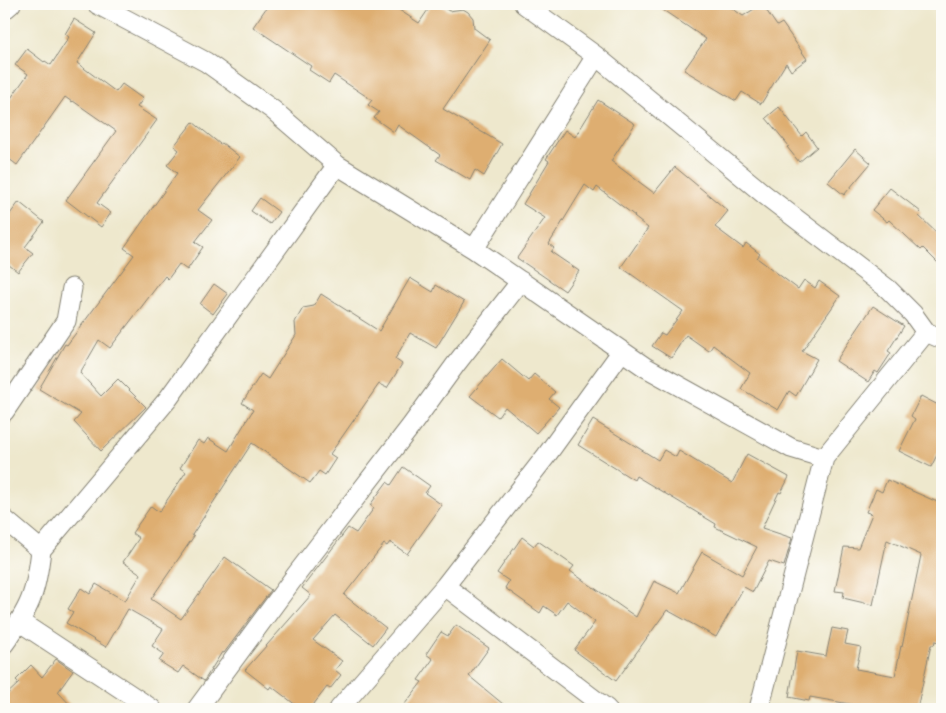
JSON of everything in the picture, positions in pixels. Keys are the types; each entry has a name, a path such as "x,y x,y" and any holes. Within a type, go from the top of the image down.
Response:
{"street":[{"path":"4,10 10,4"},
{"path":"97,4 206,62 273,110 337,165 474,249 645,367 791,448 824,458"},
{"path":"524,4 596,56 765,195 888,289 934,335 824,458 759,709"},
{"path":"474,249 596,56"},
{"path":"4,644 30,604 35,589 40,550 168,399 337,165"},
{"path":"197,709 456,364 522,281"},
{"path":"4,412 66,321 72,288"},
{"path":"339,709 446,586 546,456 622,351"},
{"path":"4,519 40,550"},
{"path":"446,586 607,709"},
{"path":"20,622 152,709"}],"building":[{"path":"269,4 390,4 419,23 432,4 438,4 449,11 463,9 468,12 473,18 474,28 490,40 443,109 502,144 484,176 475,170 470,180 436,160 440,155 398,125 394,132 374,118 379,112 368,105 372,100 334,75 329,83 309,70 311,66 253,27"},
{"path":"654,4 726,4 743,16 762,4 777,26 782,23 807,59 791,71 786,63 761,104 742,92 736,101 684,70 706,39"},
{"path":"74,19 96,33 77,63 116,92 122,84 143,99 137,107 157,120 97,203 111,213 101,227 66,200 116,131 65,97 17,165 4,155 4,108 28,74 15,65 27,49 51,65 69,37 65,34"},
{"path":"598,100 635,124 611,161 654,193 675,167 728,211 715,227 743,248 746,243 760,254 757,258 798,289 804,280 815,288 819,281 840,296 802,351 817,359 796,396 789,391 778,410 741,389 750,373 713,345 709,351 686,335 671,358 652,346 661,333 665,335 683,311 621,267 648,228 597,187 594,192 585,185 549,244 554,248 551,252 579,271 565,291 517,258 545,218 523,204 549,161 546,159 565,130 575,137"},
{"path":"779,107 802,136 806,132 817,147 799,162 787,147 789,146 766,118"},
{"path":"193,122 220,144 222,143 240,157 198,210 212,220 195,242 203,247 187,270 179,264 168,279 165,276 110,348 99,340 80,373 101,396 118,379 146,407 101,451 74,422 81,414 39,389 65,344 67,345 134,255 124,248 177,173 167,165 179,150 174,146"},
{"path":"855,149 871,163 844,195 828,182"},
{"path":"890,188 921,212 918,215 942,238 942,267 923,248 921,250 889,220 887,222 872,210"},
{"path":"260,198 279,212 270,224 251,211"},
{"path":"19,202 44,222 25,247 33,253 18,272 4,261 4,222"},
{"path":"410,278 433,292 436,285 464,302 436,348 410,333 395,359 402,364 387,388 379,384 330,454 336,458 325,475 319,471 310,483 252,443 192,535 194,536 151,599 181,619 225,557 271,590 224,653 222,652 204,681 183,666 178,673 159,661 164,654 152,646 163,629 128,609 106,647 66,623 73,612 68,609 81,588 90,594 96,584 125,601 141,574 123,562 139,538 132,533 151,506 159,512 186,472 180,468 198,440 204,444 208,438 228,451 253,410 242,403 261,374 268,379 296,335 295,322 303,308 314,306 321,294 379,331"},
{"path":"214,284 228,294 213,314 200,304"},
{"path":"873,306 904,326 888,351 891,353 878,373 875,371 868,382 836,361"},
{"path":"502,359 528,381 534,374 555,392 549,399 559,407 536,433 505,407 498,417 470,396"},
{"path":"921,396 942,407 942,445 931,467 899,451 915,419 911,416"},
{"path":"593,420 658,460 664,450 676,457 679,451 732,483 747,454 789,477 781,493 779,492 762,528 792,538 784,566 769,561 753,592 744,587 716,637 667,610 616,681 574,650 595,622 567,601 557,615 544,606 540,613 505,588 509,581 497,573 522,537 534,546 538,541 574,566 570,571 636,617 654,581 679,593 702,552 742,575 757,547 715,527 716,524 636,476 634,480 578,445"},
{"path":"403,467 430,486 425,493 442,505 407,554 390,542 387,546 384,544 344,595 386,628 373,645 335,615 313,640 342,661 335,670 341,675 330,689 327,687 310,709 301,709 271,686 269,689 245,670 311,595 302,588 348,528 356,533 374,508 370,505 387,482 391,485"},
{"path":"887,480 942,504 942,643 935,641 934,645 931,645 917,709 878,709 810,697 809,701 789,697 797,651 826,656 832,628 848,631 845,644 861,647 856,669 895,676 921,555 887,540 873,605 843,598 844,592 835,591 844,547 858,548 872,514 866,512 876,489 882,492"},
{"path":"456,625 489,648 469,676 509,709 401,709 422,682 418,680 433,659 426,654 441,632 448,636"},
{"path":"56,659 73,671 58,692 74,709 4,709 4,697 19,683 16,680 31,665 42,677"}]}
